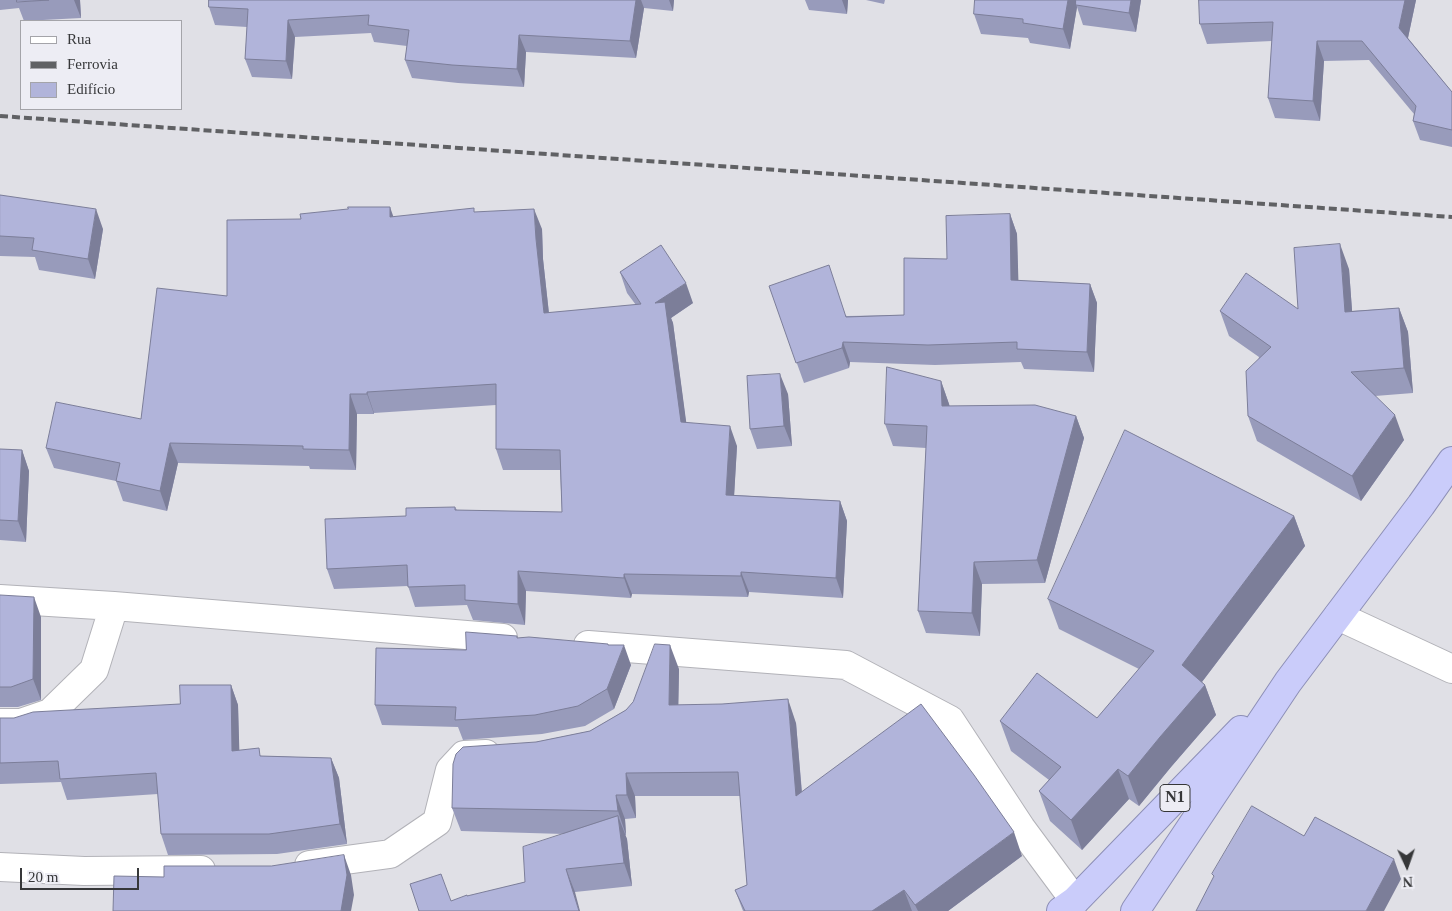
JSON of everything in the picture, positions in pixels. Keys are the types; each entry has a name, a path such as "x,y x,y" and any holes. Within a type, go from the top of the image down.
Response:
{"highway":[{"name":"N1","path":"1135,911 1288,682 1452,462"},
{"name":"N1","path":"1068,906 1288,682"}],"street":[{"path":"0,599 114,606 525,640"},
{"path":"0,723 21,723 50,713 94,670 114,606"},
{"path":"1338,616 1452,669"},
{"path":"564,644 846,665 950,720 1021,828 1068,906"},
{"path":"643,677 652,651"},
{"path":"287,868 390,854 436,822 450,770 464,755 514,752"},
{"path":"0,867 84,872 230,870"}],"building":[{"path":"17,0 49,0 17,2"},
{"path":"209,0 636,0 630,41 519,35 517,69 405,60 409,30 368,25 369,15 288,20 286,61 245,59 248,9 209,7"},
{"path":"975,0 1068,0 1063,29 1023,23 1023,19 974,14"},
{"path":"1076,0 1131,0 1129,13 1076,5"},
{"path":"1199,0 1405,0 1399,28 1452,92 1452,130 1413,121 1416,106 1362,41 1317,41 1313,101 1268,98 1273,22 1200,24"},
{"path":"0,195 96,209 88,259 32,250 34,238 0,236"},
{"path":"348,207 390,207 390,217 474,208 474,212 534,209 544,313 641,304 620,272 661,245 686,283 655,303 665,302 681,422 730,426 726,495 840,501 836,578 741,572 741,576 624,574 624,578 518,571 518,604 465,600 465,585 408,587 407,565 327,569 325,519 406,516 406,508 455,507 455,510 562,512 560,450 496,449 496,384 350,394 349,450 303,449 303,446 170,443 160,491 116,481 120,463 46,448 56,402 141,419 157,288 227,296 227,220 301,219 300,214 348,209"},
{"path":"1010,214 1011,280 1090,284 1087,352 1017,349 1017,342 928,345 843,342 842,348 796,363 769,286 829,265 846,317 904,315 904,258 947,259 946,216"},
{"path":"1340,244 1345,312 1399,308 1404,368 1351,372 1395,415 1352,476 1248,416 1246,371 1271,347 1220,311 1246,273 1298,309 1294,248"},
{"path":"887,367 941,381 942,406 1035,405 1076,416 1037,560 974,562 972,613 918,611 927,426 885,424"},
{"path":"780,374 784,426 750,429 747,376"},
{"path":"1125,430 1294,516 1182,665 1205,685 1128,776 1118,769 1071,820 1039,791 1061,767 1000,721 1037,673 1097,718 1154,651 1048,599"},
{"path":"0,449 22,450 18,521 0,520"},
{"path":"0,595 34,597 33,679 11,687 0,687"},
{"path":"466,632 517,636 517,638 529,637 624,645 607,689 578,706 535,715 455,720 456,707 375,705 376,648 466,650"},
{"path":"655,644 670,645 669,705 722,704 788,699 796,796 921,704 1014,832 915,905 904,890 872,911 745,911 735,890 747,885 738,772 626,773 627,795 616,795 618,811 452,808 453,764 456,754 463,747 536,742 590,731 626,710 633,702"},
{"path":"180,685 231,685 232,751 259,748 260,756 331,758 340,824 269,834 161,834 156,773 60,779 58,761 0,763 0,718 14,718 33,712 180,704"},
{"path":"1252,806 1304,836 1315,817 1394,859 1366,911 1196,911 1214,876 1212,874"},
{"path":"618,816 624,863 566,869 579,911 419,911 410,884 441,874 451,901 467,895 525,882 523,847"},
{"path":"344,855 347,875 341,911 113,911 114,876 164,877 164,866 271,866"}],"railway":[{"path":"0,116 1452,217"}]}
